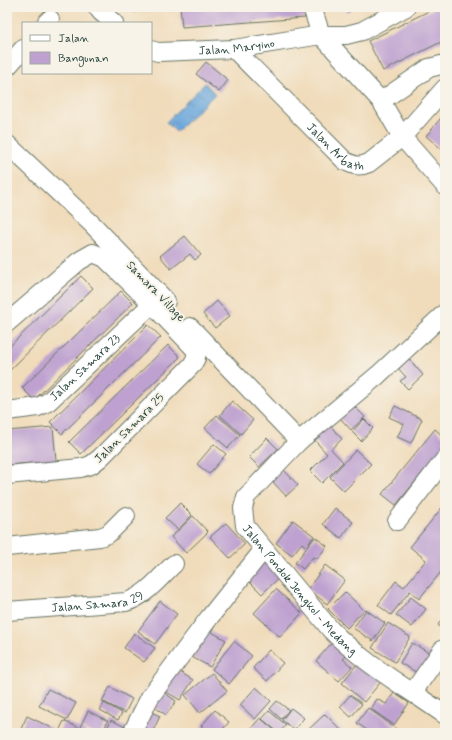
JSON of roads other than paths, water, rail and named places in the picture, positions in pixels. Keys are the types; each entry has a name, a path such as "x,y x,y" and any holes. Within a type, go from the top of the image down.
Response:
{"street":[{"path":"97,7 100,12 113,22"},
{"path":"312,7 321,35 381,101 402,137 445,186"},
{"name":"Jalan Maryino","path":"152,50 158,52 234,49 321,35 346,35 362,31 406,7"},
{"name":"Jalan Arbath","path":"234,49 345,161 353,165 363,166 402,137"},
{"path":"7,67 22,50"},
{"path":"381,101 429,68 445,64"},
{"path":"402,137 445,88"},
{"name":"Samara Village","path":"7,144 93,225 299,442"},
{"path":"7,323 79,261 93,253 104,258 152,304"},
{"name":"Jalan Samara 25","path":"7,475 81,468 91,465 100,458 192,365 196,358 196,350 152,304"},
{"name":"Jalan Samara 23","path":"7,412 38,407 48,402 152,304"},
{"name":"Jalan Pondok Jengkol - Medang","path":"445,313 378,375 299,442 246,497 243,508 245,526 345,645 370,664 445,715"},
{"path":"397,521 445,459"},
{"path":"7,547 100,537 108,534 126,516"},
{"path":"132,733 150,697 209,618 264,549"},
{"name":"Jalan Samara 29","path":"7,611 126,602 134,600 142,595 174,564"},
{"path":"413,692 443,649"}],"water":[{"path":"205,83 215,94 176,132 166,122"}]}
